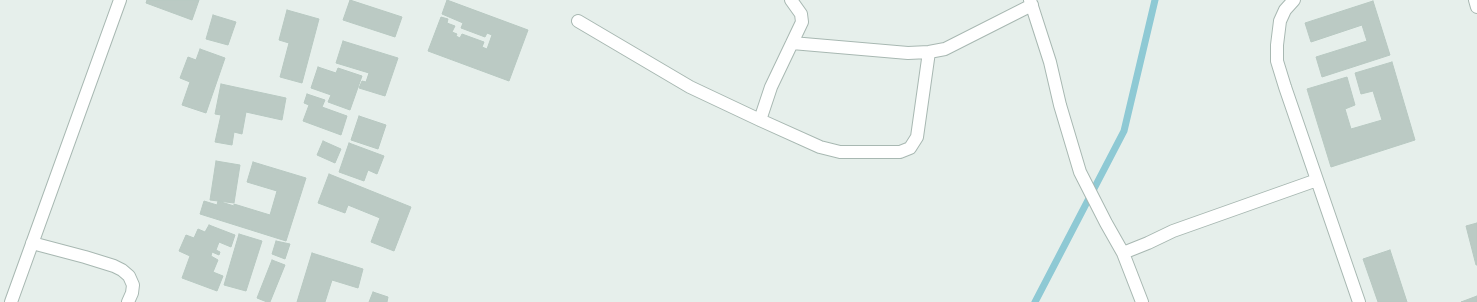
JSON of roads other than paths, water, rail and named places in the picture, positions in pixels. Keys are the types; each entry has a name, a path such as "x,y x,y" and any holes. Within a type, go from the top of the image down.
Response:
{"street":[{"path":"11,302 120,0"},
{"path":"760,120 771,87 802,19 801,14 791,0"},
{"path":"1294,0 1285,10 1280,21 1277,61 1359,302"},
{"path":"1474,0 1477,7"},
{"path":"792,43 908,53 929,52 945,49 1031,2 1050,62 1060,105 1080,172 1123,253 1142,302"},
{"path":"578,21 690,87 820,147 840,152 900,152 910,148 917,137 929,52"},
{"path":"1123,253 1173,231 1317,180"},
{"path":"32,243 85,257 122,270 129,276 133,285 132,293 128,302"}],"waterway":[{"path":"1035,302 1124,131 1155,0"}]}
